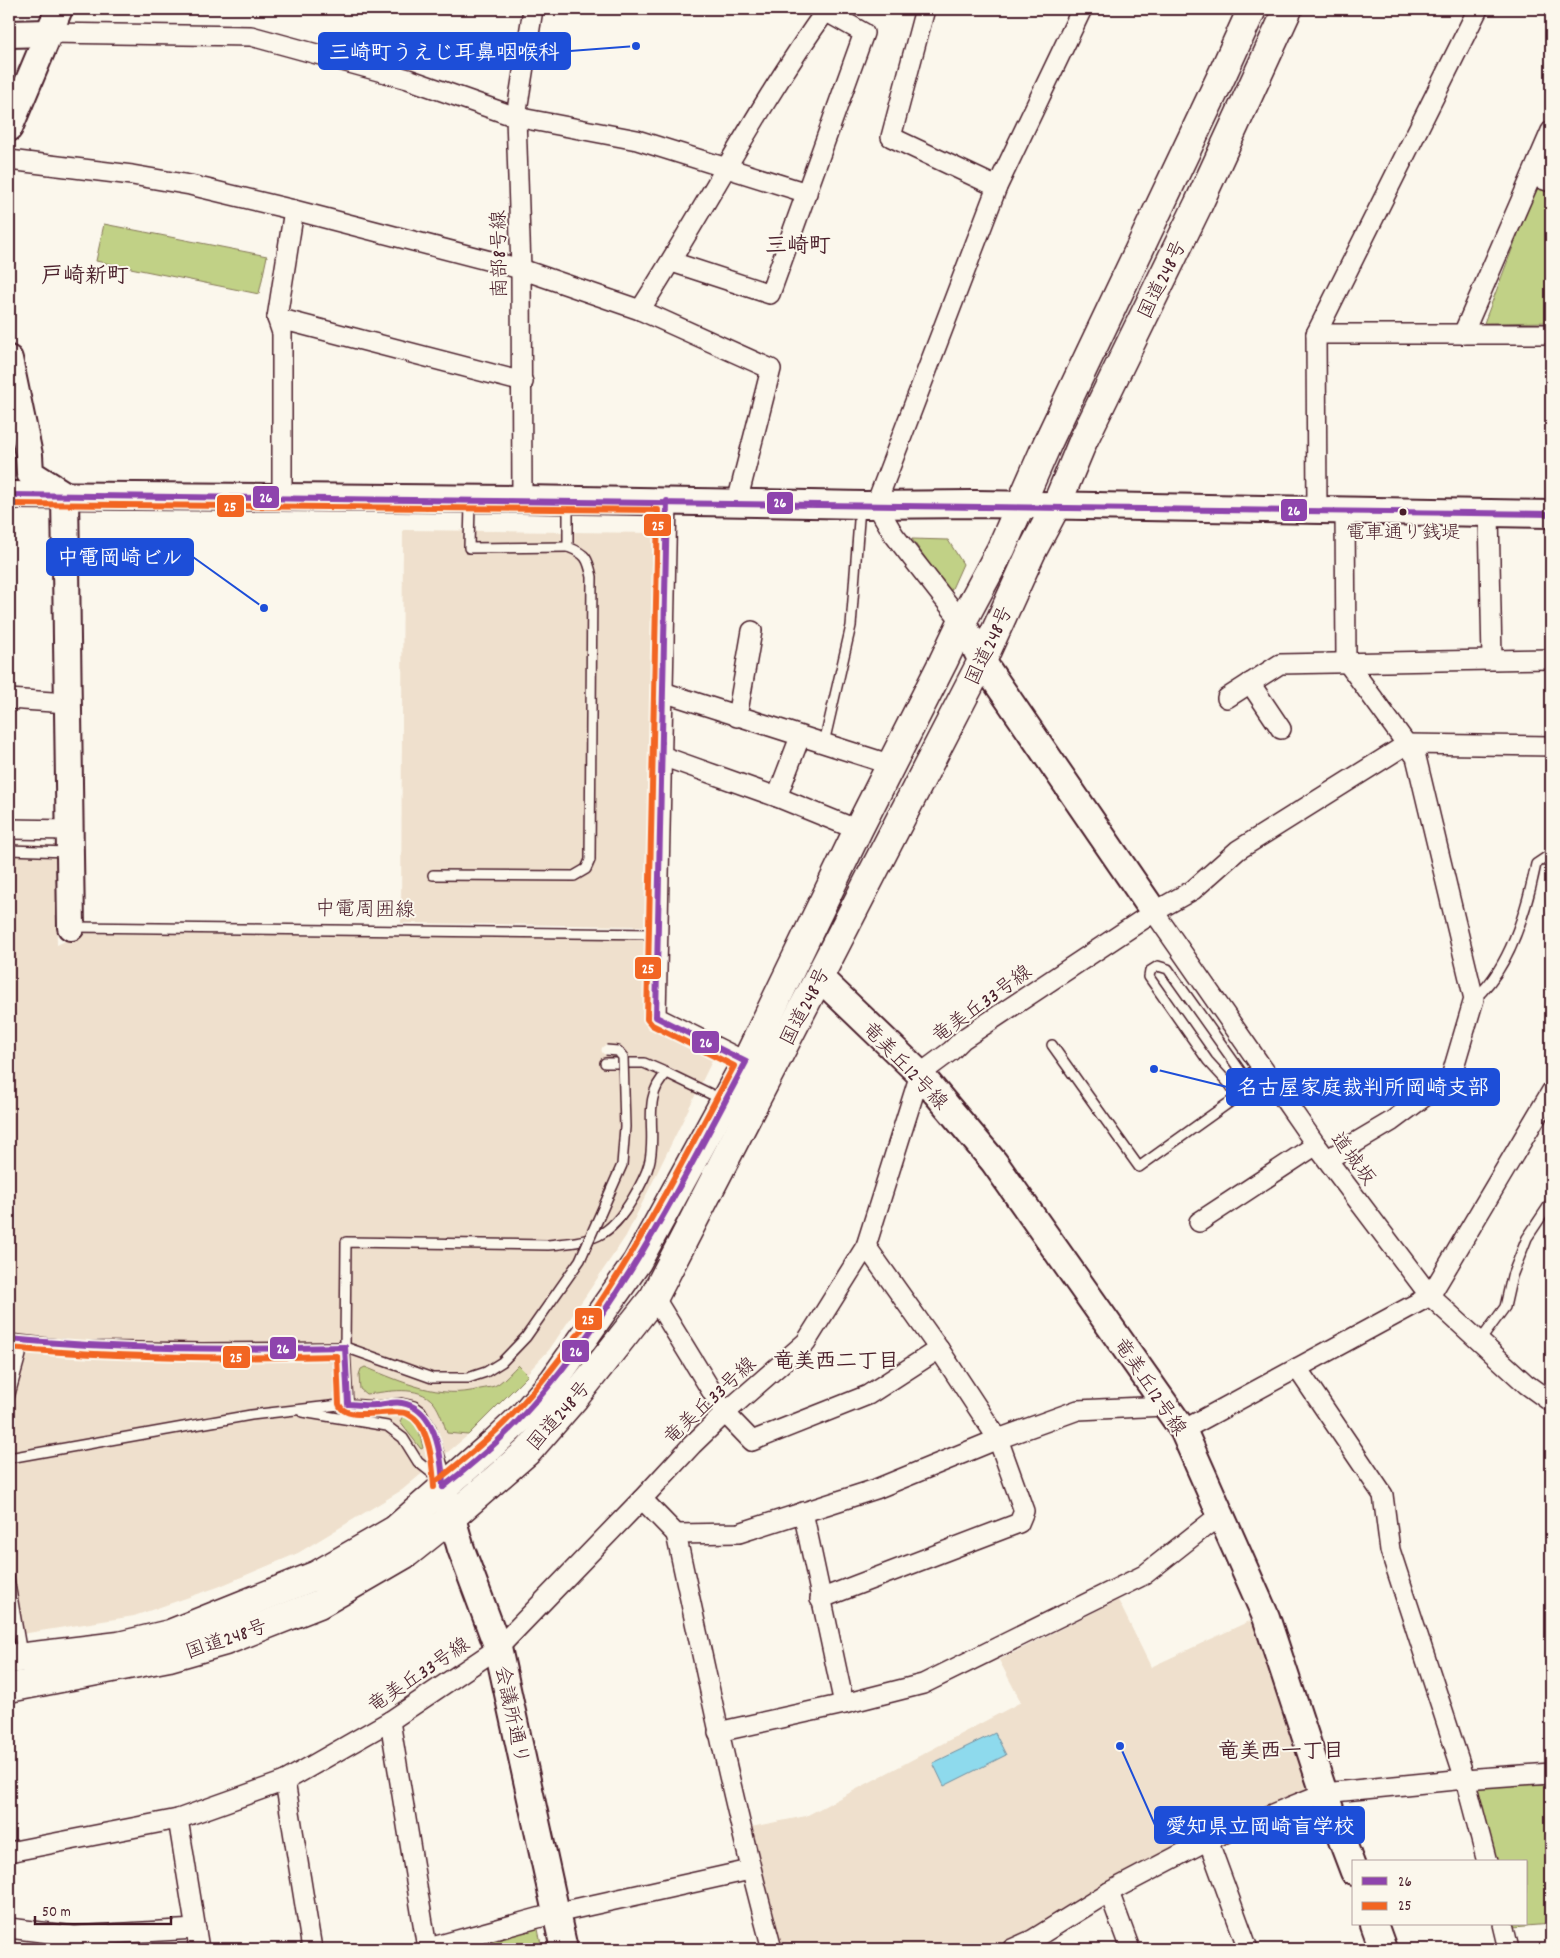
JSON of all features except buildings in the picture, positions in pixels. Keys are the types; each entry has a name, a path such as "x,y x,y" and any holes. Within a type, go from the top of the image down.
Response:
{"highway":[{"name":"国道248号","path":"16,1658 119,1646 170,1634 317,1575 395,1530 524,1415 560,1372 637,1262 746,1062 858,830 1000,549 1048,442 1252,9"},
{"name":"国道248号","path":"9,1688 169,1657 225,1641 319,1604 407,1553 452,1518 529,1450 575,1397 654,1296 982,661 1031,553 1056,506 1083,441 1198,205 1288,9"}],"street":[{"path":"9,128 59,9"},
{"name":"南部8号線","path":"522,499 523,382 516,118 533,9"},
{"path":"925,9 891,137 997,187"},
{"path":"868,504 997,187 1082,9"},
{"path":"1317,511 1316,334 1478,9"},
{"path":"640,310 672,262 725,167 766,99 826,10 864,33 770,294 672,262"},
{"path":"9,34 251,36 408,79 516,118 637,140 807,193"},
{"path":"1463,334 1551,131"},
{"path":"9,160 132,174 190,185 521,269 640,310 771,369 738,502"},
{"path":"1532,176 1551,182"},
{"path":"282,496 282,333 277,318 294,210"},
{"path":"277,318 523,382"},
{"path":"1316,334 1551,334"},
{"path":"9,359 30,473 65,495"},
{"path":"9,495 282,496 1551,514"},
{"path":"65,495 71,927"},
{"path":"667,501 656,1017 746,1062"},
{"path":"868,504 962,622 982,661 1154,912"},
{"path":"1199,1222 1322,1152 1392,1121 1451,1077 1474,999 1416,757 1346,662 1345,511"},
{"path":"1489,513 1492,659"},
{"path":"737,717 752,632"},
{"path":"1227,698 1280,664 1551,659"},
{"path":"1250,683 1282,729"},
{"path":"663,692 892,765"},
{"path":"9,699 67,703"},
{"path":"777,797 800,737"},
{"path":"1407,744 1551,746"},
{"name":"竜美丘33号線","path":"9,1852 178,1819 285,1781 390,1721 498,1648 692,1445 725,1413 806,1342 866,1246 920,1074 951,1051 963,1039 1154,912 1193,890 1238,850 1407,744"},
{"path":"662,756 777,797 858,830"},
{"path":"9,829 70,841"},
{"name":"道城坂","path":"1154,912 1322,1152 1430,1296 1526,1384 1551,1402"},
{"name":"竜美丘12号線","path":"820,977 920,1074 994,1162 1183,1430 1266,1617 1324,1793 1352,1867"},
{"path":"1183,1430 1430,1296 1551,1092"},
{"path":"820,1598 1018,1523 1024,1511 998,1439 940,1349 866,1246"},
{"path":"654,1296 725,1413 752,1441 868,1395 940,1349"},
{"path":"1297,1368 1384,1495 1390,1550 1465,1779 1486,1860"},
{"path":"676,1534 739,1533 876,1489 998,1439 1078,1410 1165,1406"},
{"name":"会議所通り","path":"444,1487 461,1549 498,1648 564,1949"},
{"path":"642,1499 676,1534 718,1732 750,1870 772,1949"},
{"path":"803,1512 844,1704"},
{"path":"718,1732 923,1684 1144,1575 1221,1514"},
{"path":"390,1721 426,1949 556,1913 750,1870"},
{"path":"1012,1949 1033,1945 1109,1892 1208,1840 1324,1793 1465,1779 1551,1773"},
{"path":"285,1781 312,1949"},
{"path":"178,1819 199,1949"},
{"path":"1208,1840 1248,1949"},
{"path":"1109,1892 1130,1949"},
{"path":"1375,1926 1383,1949"},
{"path":"1503,1926 1509,1949"},
{"path":"9,1928 74,1936 196,1929"}],"lane":[{"path":"433,875 574,876 586,869 590,860 592,576 588,560 579,552 568,547 469,548 470,499"},
{"path":"568,501 568,547"},
{"path":"824,743 851,626 868,504"},
{"path":"9,850 70,841"},
{"path":"1474,999 1484,991 1496,974 1513,940 1529,899 1536,864 1551,854"},
{"name":"中電周囲線","path":"71,927 659,934"},
{"path":"1052,1045 1139,1168 1237,1097 1231,1086 1208,1061 1149,977 1150,971 1158,966 1168,969 1244,1076"},
{"path":"9,1339 93,1346 239,1349 345,1347 432,1378 468,1378 486,1372 502,1362 526,1337 580,1260 622,1165 625,1127 623,1057 618,1051 606,1050"},
{"path":"605,1063 644,1063 725,1101"},
{"path":"1231,1086 1261,1066"},
{"path":"348,1404 345,1347 346,1242 548,1245 572,1243 602,1235 621,1218 650,1164 652,1094 660,1078 666,1073"},
{"path":"1480,1341 1505,1307 1512,1276 1527,1238 1551,1202"},
{"path":"9,1398 21,1355"},
{"path":"9,1458 251,1415 348,1404 377,1406 401,1403 414,1406 421,1411 431,1428 443,1466 444,1487"},
{"path":"293,1410 387,1426 403,1438 418,1462 444,1487"},
{"path":"9,1578 16,1658"}],"shaded area":[{"path":"403,530 657,533 652,920 643,926 401,923"},
{"path":"9,843 55,845 57,945 82,933 651,939 650,1022 715,1055 626,1236 549,1350 472,1432 402,1490 298,1553 218,1587 134,1616 9,1636"},
{"path":"1118,1600 1151,1667 1256,1618 1315,1790 989,1949 781,1949 751,1827 806,1816 1021,1702 999,1660"}],"green space":[{"path":"1537,184 1551,188 1551,322 1484,323"},
{"path":"104,224 267,256 259,294 96,261"},
{"path":"912,539 948,540 963,564 950,593"},
{"path":"518,1365 528,1375 468,1435 447,1433 434,1403 420,1393 393,1391 366,1394 360,1389 359,1375 361,1369 365,1367 421,1388 436,1391 465,1392 498,1384"},
{"path":"407,1416 414,1422 418,1430 423,1448 421,1449 400,1422 402,1417"},
{"path":"1551,1784 1551,1924 1528,1926 1528,1860 1494,1860 1475,1786"},
{"path":"537,1924 542,1949 451,1949"}],"water":[{"path":"995,1733 1006,1755 944,1786 933,1763"}],"transit line":[{"name":"26","path":"9,495 394,498 1551,514"},
{"name":"26","path":"443,1487 481,1456 517,1422 552,1382 585,1339 643,1250 746,1062 656,1017 667,501"},
{"name":"25","path":"9,504 658,510 647,1019 652,1025 734,1066 633,1250 576,1338 544,1379 509,1418 483,1443 438,1480"},
{"name":"26","path":"9,1339 51,1343 177,1348 345,1347 348,1404 378,1405 402,1403 414,1407 423,1415 435,1436 439,1449 443,1487"},
{"name":"25","path":"9,1348 173,1357 337,1356 339,1404 343,1410 360,1414 401,1412 415,1419 426,1436 429,1446 434,1487"}],"place":[{"name":"三崎町うえじ耳鼻咽喉科","path":"636,46"},
{"name":"電車通り銭堤","path":"1403,512"},
{"name":"中電岡崎ビル","path":"264,608"},
{"name":"名古屋家庭裁判所岡崎支部","path":"1154,1069"},
{"name":"愛知県立岡崎盲学校","path":"1120,1746"}],"district":[{"name":"三崎町","path":"798,244"},
{"name":"戸崎新町","path":"85,274"},
{"name":"竜美西二丁目","path":"836,1360"},
{"name":"竜美西一丁目","path":"1281,1750"}]}
